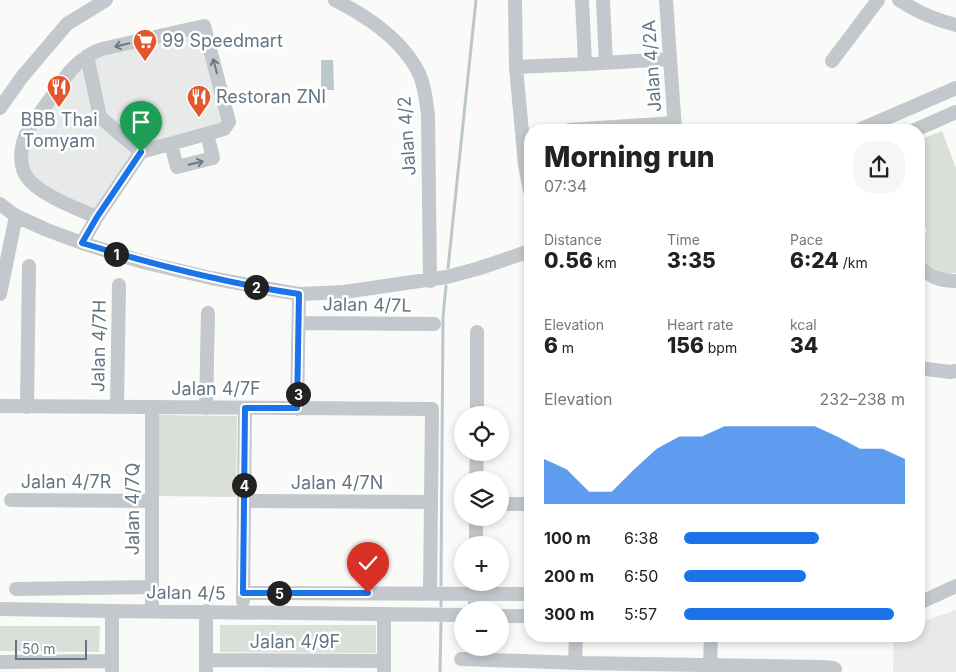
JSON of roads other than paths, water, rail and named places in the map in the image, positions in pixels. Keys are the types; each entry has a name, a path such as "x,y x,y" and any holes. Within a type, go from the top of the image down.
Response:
{"street":[{"path":"0,108 22,77 67,24 106,0"},
{"name":"Jalan 4/2","path":"335,0 381,27 416,67 424,90 428,115 430,280"},
{"path":"515,0 516,67 525,124"},
{"path":"582,0 585,64"},
{"path":"604,0 606,63"},
{"name":"Jalan 4/2A","path":"666,0 674,124"},
{"path":"832,61 878,0"},
{"path":"900,0 926,16 956,25"},
{"path":"82,243 97,217 141,152 224,129 229,122 204,26 102,49 87,56 73,67 28,130 23,144 21,160 24,172 30,181 49,195 97,217"},
{"path":"87,56 100,117 141,152"},
{"path":"516,67 670,59"},
{"path":"873,124 956,88"},
{"path":"925,126 956,112"},
{"path":"171,144 177,167 213,158 207,134"},
{"path":"0,204 16,216 48,230 143,262 211,278 299,294 344,292 447,278 524,253"},
{"path":"0,294 16,216"},
{"path":"27,407 29,266"},
{"path":"925,271 944,282 956,282"},
{"name":"Jalan 4/7H","path":"117,407 118,284"},
{"name":"Jalan 4/7L","path":"297,408 299,294"},
{"path":"206,408 208,313"},
{"name":"Jalan 4/7L","path":"299,323 434,324"},
{"path":"477,332 477,406"},
{"path":"925,369 956,371"},
{"name":"Jalan 4/7F","path":"0,406 432,410 431,502"},
{"name":"Jalan 4/7Q","path":"152,408 152,611"},
{"path":"242,612 245,408"},
{"name":"Jalan 4/7R","path":"11,500 152,501"},
{"name":"Jalan 4/7N","path":"244,501 431,502"},
{"path":"430,593 431,502"},
{"path":"509,504 524,504"},
{"path":"925,600 956,586"},
{"path":"16,589 152,588"},
{"path":"243,593 430,593 454,590"},
{"path":"502,591 524,593"},
{"name":"Jalan 4/5","path":"0,609 454,615"},
{"path":"0,662 112,667 112,611"},
{"path":"206,612 206,666"},
{"path":"384,614 384,666"},
{"path":"509,616 524,616"},
{"path":"575,663 576,642"},
{"path":"710,665 711,642"},
{"path":"461,659 823,667 835,670"},
{"name":"Jalan 4/9F","path":"206,666 384,666"}],"waterway":[{"path":"448,268 476,0"},
{"path":"441,585 443,317 446,286"},
{"path":"441,601 441,606"},
{"path":"440,672 441,623"}],"place":[{"name":"99 Speedmart","path":"145,62"},
{"name":"BBB Thai Tomyam","path":"59,108"},
{"name":"Restoran ZNI","path":"199,118"}]}
